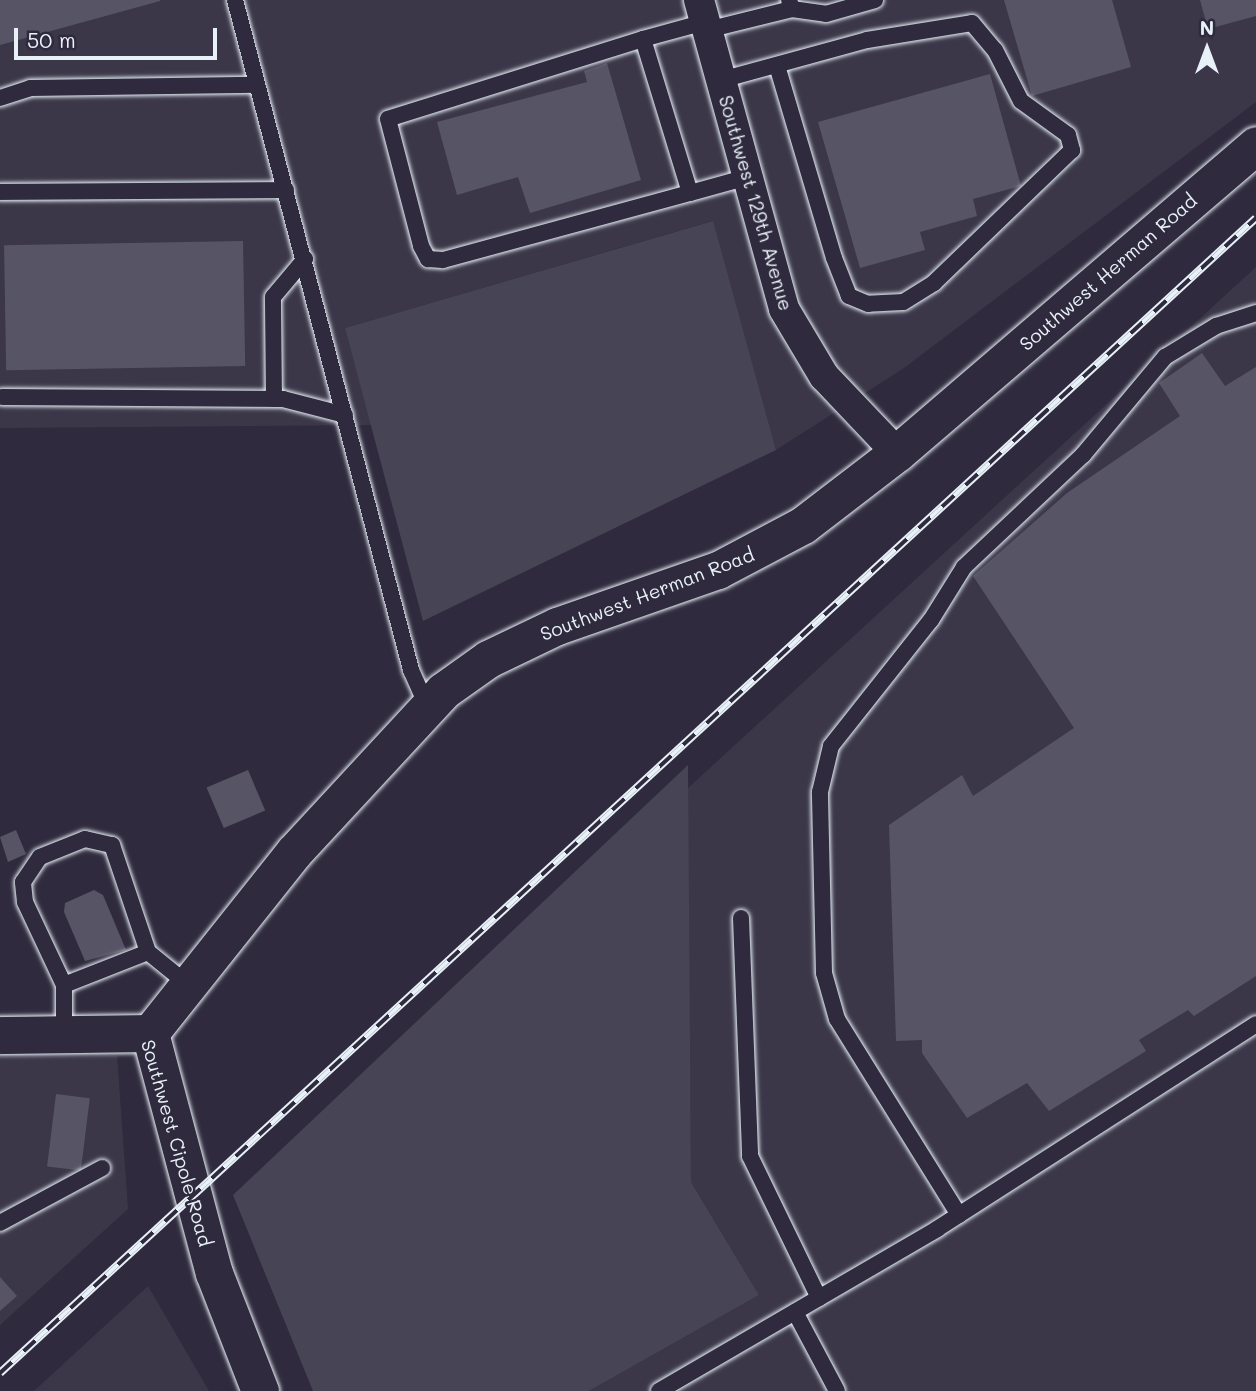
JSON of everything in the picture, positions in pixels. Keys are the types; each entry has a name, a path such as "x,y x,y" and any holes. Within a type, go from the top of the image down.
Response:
{"street":[{"name":"Southwest 129th Avenue","path":"704,17 784,309 803,347 857,416 897,453"},
{"name":"Southwest Herman Road","path":"150,1032 185,982 427,706 509,649 761,550 897,453 1256,145"},
{"name":"Southwest Cipole Road","path":"0,1035 150,1032 214,1273 260,1391"}],"lane":[{"path":"235,0 411,670 427,706"},
{"path":"748,177 443,260 428,259 421,247 388,119 643,39 704,17 790,4 826,14 875,0"},
{"path":"721,79 867,40 972,23 995,50 1021,101 1068,135 1072,150 934,283 903,302 868,304 849,296 834,258 777,65"},
{"path":"643,39 690,193"},
{"path":"0,98 30,88 257,85"},
{"path":"0,192 286,190"},
{"path":"274,399 273,298 305,259"},
{"path":"959,1215 834,1007 824,972 820,792 831,746 931,620 964,567 1083,454 1165,357 1216,326 1256,313"},
{"path":"2,397 274,399 345,415"},
{"path":"64,1034 64,985 25,902 23,882 40,858 85,839 112,845 148,952 185,982"},
{"path":"741,918 750,1156 819,1298"},
{"path":"64,985 148,952"},
{"path":"659,1391 959,1215 1256,1024"},
{"path":"0,1223 102,1168"},
{"path":"795,1312 837,1391"}],"shaded area":[{"path":"0,0 1256,0 1256,102 904,368 776,450 712,221 345,328 372,425 0,428"},
{"path":"713,221 776,450 423,621 345,328"},
{"path":"1256,267 1256,1391 589,1391 759,1295 691,1182 687,789"},
{"path":"688,765 691,1182 759,1295 589,1391 313,1391 233,1195"},
{"path":"117,1056 128,1209 0,1325 0,1057"},
{"path":"148,1286 209,1391 34,1391"}],"building":[{"path":"0,0 160,0 160,1 0,45"},
{"path":"1004,0 1112,0 1131,67 1032,96"},
{"path":"1200,0 1256,0 1256,16 1208,29"},
{"path":"607,63 641,180 530,213 518,177 457,195 437,122 587,82 584,71"},
{"path":"990,74 1021,186 973,199 977,216 920,232 925,250 860,268 818,122"},
{"path":"243,241 245,366 6,370 4,245"},
{"path":"1202,353 1225,386 1256,367 1256,976 1194,1016 1188,1010 1139,1040 1146,1051 1049,1111 1027,1083 967,1118 922,1053 922,1040 896,1041 889,825 962,775 973,796 1074,728 973,576 1067,493 1180,416 1159,383"},
{"path":"248,770 265,811 224,828 207,788"},
{"path":"16,830 26,854 8,862 0,837"},
{"path":"94,890 103,895 126,950 85,961 64,912 65,903"},
{"path":"56,1094 90,1098 81,1171 47,1166"},
{"path":"0,1277 17,1296 0,1311"}],"railway":[{"path":"0,1373 1256,218"}]}
